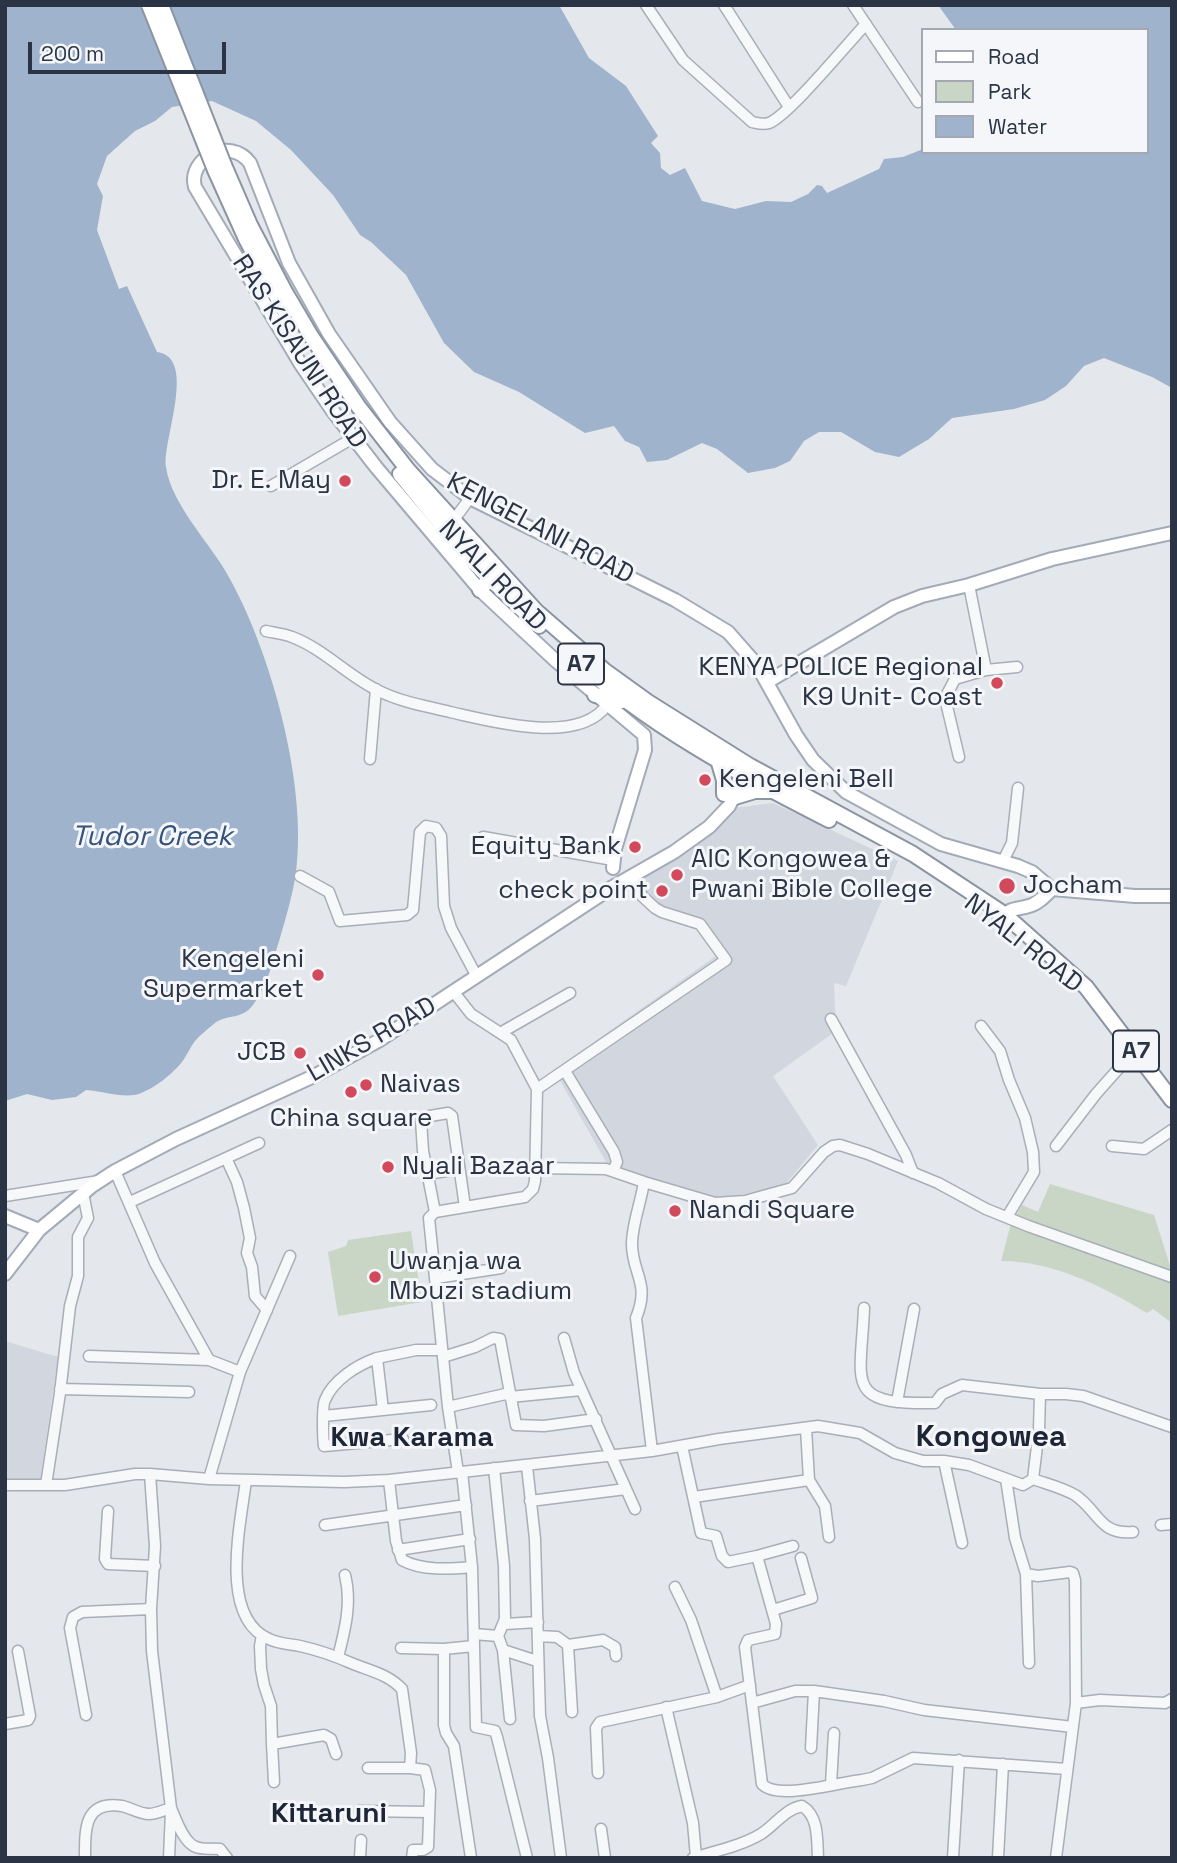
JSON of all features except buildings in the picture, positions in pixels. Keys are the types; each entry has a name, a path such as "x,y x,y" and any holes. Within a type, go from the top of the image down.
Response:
{"highway":[{"name":"A7","path":"149,5 220,167"},
{"name":"A7","path":"161,5 220,167"},
{"name":"NYALI ROAD","path":"220,167 311,336 378,433 522,597 591,660 627,688 772,791 899,856 1001,917"},
{"name":"NYALI ROAD","path":"220,167 256,259 307,348 379,448 466,555 484,585 630,703 719,763 743,769 913,854 1001,917 1097,1003 1172,1100"},
{"path":"594,695 630,703"},
{"path":"719,763 730,796 772,791"}],"main road":[{"name":"KENGELANI ROAD","path":"195,187 194,174 197,166 222,150 236,151 247,158 289,264 329,334 370,394 432,470 470,498 709,619 728,632 746,650 813,760 846,792 941,844 1032,872 1052,889"},
{"name":"RAS KISAUNI ROAD","path":"195,187 300,363 353,438 484,585 594,695 642,732 646,743 613,864"},
{"path":"767,682 894,607 922,596 969,585 1052,559 1172,533"},
{"name":"LINKS ROAD","path":"23,1249 39,1230 115,1171 378,1041 621,882 684,845 709,827 729,806 730,796 743,769"},
{"path":"1001,917 1014,908 1028,906 1043,898 1052,889 1135,896 1172,896"},
{"path":"1015,928 1028,906"},
{"path":"9,1218 39,1230"},
{"path":"5,1274 23,1249 9,1218"}],"street":[{"path":"646,5 682,60 752,122 760,124 769,123 789,107 866,24"},
{"path":"724,5 789,107"},
{"path":"852,5 918,102"},
{"path":"271,486 353,438"},
{"path":"453,521 470,498"},
{"path":"969,585 986,670"},
{"path":"266,631 301,642 376,690 400,700 522,727 587,722 600,715 607,705"},
{"path":"959,757 945,698 955,678 986,670 1017,667"},
{"path":"370,759 376,690"},
{"path":"1003,861 1012,843 1018,788"},
{"path":"300,876 329,892 340,921 407,915 412,910 420,832 426,826 436,828 441,836 444,906 476,975"},
{"path":"483,837 613,864 621,882 655,908 699,924 726,960 537,1089"},
{"path":"453,991 471,1014 511,1040 537,1089 533,1189 525,1197 435,1212 429,1218 448,1406 470,1539 476,1727 495,1731 498,1737 527,1858"},
{"path":"502,1032 570,993"},
{"path":"831,1019 906,1155 913,1173"},
{"path":"981,1026 1000,1051 1025,1118 1033,1152 1034,1172 1007,1217"},
{"path":"1056,1146 1096,1094 1135,1050"},
{"path":"565,1071 614,1152 617,1162 613,1171"},
{"path":"435,1212 427,1174 421,1120 446,1113 452,1116 465,1207"},
{"path":"1112,1146 1144,1149 1172,1130"},
{"path":"130,1202 259,1143"},
{"path":"535,1168 613,1171 715,1203 746,1202 787,1191 824,1152 833,1146 841,1145 913,1173 1007,1217 1172,1277"},
{"path":"226,1158 244,1208 250,1238 247,1253 252,1266 255,1296 267,1310"},
{"path":"427,1174 459,1169"},
{"path":"115,1171 155,1263 209,1360"},
{"path":"5,1195 100,1181"},
{"path":"644,1182 634,1222 632,1245 642,1283 641,1304 636,1318 652,1451"},
{"path":"46,1485 70,1307 78,1276 78,1237 88,1218 83,1194"},
{"path":"209,1479 240,1372 289,1256"},
{"path":"436,1278 501,1268"},
{"path":"863,1308 860,1372 866,1391 875,1397 897,1402 935,1403 942,1394 962,1385 1083,1396 1172,1427"},
{"path":"897,1402 914,1309"},
{"path":"403,1439 325,1447 324,1401 336,1385 359,1365 377,1358 415,1350 442,1353 475,1348 494,1338 500,1339 514,1422 518,1426 544,1426 596,1419"},
{"path":"564,1338 581,1390 635,1509"},
{"path":"89,1356 209,1360 240,1372"},
{"path":"377,1358 383,1410"},
{"path":"60,1389 189,1392"},
{"path":"448,1406 510,1395 581,1390"},
{"path":"1033,1479 1040,1394"},
{"path":"324,1416 432,1405"},
{"path":"5,1485 65,1486 135,1474 246,1480 389,1480 652,1451 806,1428 838,1428 860,1433 895,1453 923,1461 968,1465 1023,1485 1033,1479"},
{"path":"806,1428 809,1480 825,1506 829,1537"},
{"path":"682,1446 701,1533 716,1536 725,1560 731,1563 793,1546"},
{"path":"944,1461 962,1543"},
{"path":"527,1466 535,1539 540,1716 561,1858"},
{"path":"494,1468 504,1566 505,1624 498,1636 503,1650 510,1719"},
{"path":"150,1474 155,1566 151,1609 154,1673 171,1808 169,1858"},
{"path":"1006,1479 1015,1538 1026,1574 1029,1663"},
{"path":"1033,1479 1076,1496 1093,1510 1103,1525 1116,1532 1133,1532"},
{"path":"246,1480 237,1564 240,1601 246,1616 255,1631 269,1640 338,1657 368,1671 386,1675 402,1689 411,1753 410,1768"},
{"path":"389,1480 398,1550 402,1560 409,1564 446,1569 472,1567"},
{"path":"694,1497 809,1480"},
{"path":"530,1501 626,1489"},
{"path":"325,1525 466,1505"},
{"path":"107,1511 105,1559 108,1564 155,1566"},
{"path":"398,1550 470,1539"},
{"path":"757,1556 777,1628 775,1634 750,1639 745,1644 762,1784 765,1788 791,1791 872,1778 913,1758 1067,1769"},
{"path":"772,1610 812,1598 801,1558"},
{"path":"1026,1574 1038,1576 1073,1573 1076,1703 1056,1858"},
{"path":"338,1657 349,1606 345,1575"},
{"path":"676,1587 691,1620 717,1697"},
{"path":"86,1715 70,1628 73,1617 82,1612 151,1609"},
{"path":"505,1624 538,1622"},
{"path":"474,1634 498,1636"},
{"path":"262,1635 261,1669 271,1706 274,1782"},
{"path":"538,1636 557,1637 568,1645 603,1640 611,1643 617,1656"},
{"path":"568,1645 572,1712"},
{"path":"401,1648 444,1649 474,1646"},
{"path":"444,1649 444,1726 454,1746 471,1858"},
{"path":"503,1650 537,1661"},
{"path":"5,1724 28,1720 30,1716 18,1651"},
{"path":"598,1773 596,1728 600,1722 717,1697 751,1685"},
{"path":"752,1703 795,1691 814,1691 924,1710 1073,1727"},
{"path":"811,1748 814,1691"},
{"path":"1076,1703 1100,1700 1165,1703 1172,1699"},
{"path":"666,1707 692,1823 695,1857 748,1840 762,1833 791,1810 802,1806 809,1810 813,1817 818,1858"},
{"path":"831,1784 834,1732"},
{"path":"272,1744 324,1735 331,1739 336,1754"},
{"path":"953,1858 959,1760"},
{"path":"998,1858 1003,1764"},
{"path":"368,1768 410,1768 427,1772 430,1790 428,1847 411,1852 412,1858"},
{"path":"85,1858 88,1820 98,1808 120,1806 151,1814 171,1808"},
{"path":"171,1808 180,1829 192,1846 220,1849 227,1858"},
{"path":"359,1811 429,1812"},
{"path":"601,1829 605,1858"},
{"path":"360,1858 361,1840"}],"shaded area":[{"path":"773,803 898,861 846,986 834,983 836,1031 773,1076 818,1145 784,1186 709,1201 610,1169 554,1070 723,951 699,919 665,910 646,894 640,879 698,841 734,808"},
{"path":"5,1341 58,1357 40,1482 5,1483"}],"green space":[{"path":"1050,1184 1154,1215 1172,1272 1172,1323 1153,1309 1147,1313 1077,1277 1040,1265 1001,1261 1010,1227 1022,1205 1038,1212"},
{"name":"Uwanja wa Mbuzi stadium","path":"411,1231 422,1302 338,1316 328,1252 346,1246 348,1240"}],"water":[{"name":"Tudor Creek","path":"5,5 559,5 589,58 626,86 658,136 651,143 660,153 661,168 670,175 685,168 702,201 735,209 766,201 791,202 808,194 817,185 822,186 827,193 879,169 884,159 903,157 922,149 922,154 1149,154 1149,28 955,28 938,5 1172,5 1172,388 1104,358 1084,366 1066,386 1045,400 1014,409 952,418 929,439 899,457 875,452 841,432 819,432 804,441 790,461 775,468 748,473 717,449 702,443 667,460 647,462 639,447 625,441 614,426 585,433 519,392 474,372 444,343 406,275 360,235 333,195 291,150 256,121 212,101 172,107 155,121 135,131 107,156 97,184 103,196 97,230 119,289 127,286 157,352 169,357 175,368 177,384 166,455 169,481 182,508 226,572 257,638 271,677 291,759 298,837 296,872 270,972 255,1002 246,1012 215,1023 195,1041 180,1064 162,1081 134,1095 86,1090 76,1097 52,1100 27,1094 5,1101"}],"place":[{"name":"Dr. E. May","path":"345,481"},
{"name":"KENYA POLICE Regional K9 Unit- Coast","path":"997,683"},
{"name":"Kengeleni Bell","path":"705,780"},
{"name":"Equity Bank","path":"635,847"},
{"name":"AIC Kongowea & Pwani Bible College","path":"677,875"},
{"name":"Jocham","path":"1007,886"},
{"name":"check point","path":"662,891"},
{"name":"Kengeleni Supermarket","path":"318,975"},
{"name":"JCB","path":"300,1053"},
{"name":"Naivas","path":"366,1085"},
{"name":"China square","path":"351,1092"},
{"name":"Nyali Bazaar","path":"388,1167"},
{"name":"Nandi Square","path":"675,1211"},
{"name":"Uwanja wa Mbuzi stadium","path":"375,1277"}],"district":[{"name":"Kwa Karama","path":"412,1438"},
{"name":"Kongowea","path":"991,1438"},
{"name":"Kittaruni","path":"329,1814"}]}
